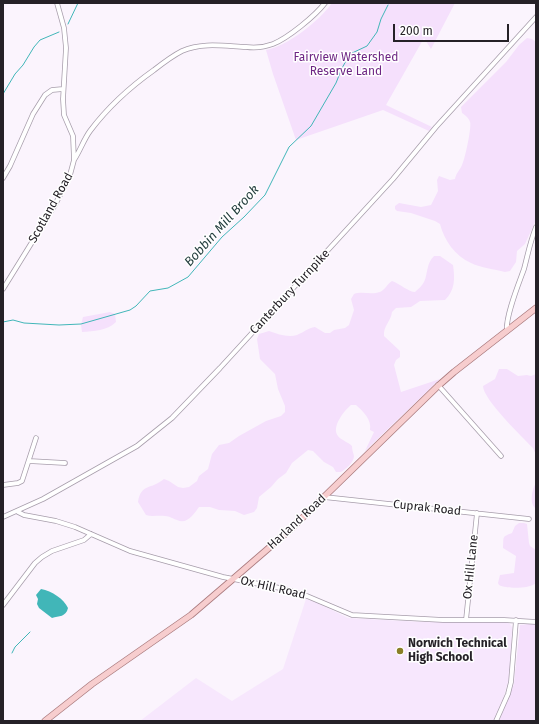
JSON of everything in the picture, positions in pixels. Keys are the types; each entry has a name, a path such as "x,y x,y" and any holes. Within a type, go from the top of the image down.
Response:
{"main road":[{"name":"Harland Road","path":"45,721 97,680 191,615 292,528 438,385 536,308"}],"street":[{"name":"Scotland Road","path":"3,289 55,205 70,175 74,160 73,136 64,115 62,89 66,48 64,28 57,3"},
{"path":"74,160 89,132 115,102 170,58 183,51 209,46 225,45 246,47 273,44 305,23 325,3"},
{"name":"Canterbury Turnpike","path":"3,518 43,499 137,446 172,418 346,232 436,127 536,17"},
{"path":"3,178 10,166 33,114 45,95 52,90 62,89"},
{"path":"507,331 506,325 515,292 524,267 529,244 536,228"},
{"path":"438,385 500,456"},
{"path":"3,485 21,482 36,438"},
{"path":"29,461 65,464"},
{"name":"Cuprak Road","path":"324,496 529,519"},
{"name":"Ox Hill Road","path":"18,512 24,515 56,521 130,551 233,579 285,589 302,594 352,615 466,620 516,620 536,622"},
{"name":"Ox Hill Lane","path":"466,620 477,513"},
{"path":"3,605 39,559 52,551 84,540 91,534"},
{"path":"496,721 508,694 511,682 516,620"}],"shaded area":[{"name":"Norwich Technical High School","path":"306,599 318,603 348,618 423,622 509,623 512,627 510,675 503,699 493,721 140,721 196,678 232,701 283,669"}],"green space":[{"name":"Fairview Watershed Reserve Land","path":"332,3 455,3 431,49 424,38 386,105 432,127 429,131 383,110 296,140 266,50 284,44 302,32 311,25"},
{"path":"527,38 536,42 536,220 525,244 517,251 516,262 510,271 505,272 479,266 465,260 455,252 447,242 440,224 411,213 397,211 395,206 399,203 421,207 431,205 438,191 437,180 439,176 450,180 455,179 463,162 470,130 469,121 462,113 461,107 506,62 519,45"},
{"path":"434,256 440,256 453,265 454,280 451,292 445,300 420,301 411,307 396,308 392,312 386,326 384,336 400,351 400,357 396,360 394,365 401,392 440,379 365,451 374,432 370,430 370,423 359,407 356,405 351,405 339,419 336,428 338,436 352,446 354,456 351,463 341,472 336,472 333,467 324,462 313,451 308,450 292,463 286,473 259,497 257,508 254,512 244,515 235,511 219,510 210,507 199,507 190,518 184,521 167,516 146,515 138,502 139,496 144,489 164,479 178,487 189,487 208,469 212,454 219,445 229,443 266,421 281,416 285,412 285,406 278,389 275,374 260,359 257,339 259,334 269,331 290,336 297,335 315,327 325,333 330,333 334,330 345,328 349,325 354,310 351,299 354,294 380,292 392,281 410,291 415,292 424,282 428,265"},
{"path":"110,312 115,314 116,322 112,325 100,330 82,332 81,325 83,317"},
{"path":"499,369 507,369 518,376 531,376 536,374 536,455 533,448 504,418 489,400 485,392 483,386 495,379"},
{"path":"536,483 535,508 532,503 532,496"},
{"path":"519,523 527,524 530,546 536,550 536,583 533,585 512,588 499,585 498,583 500,575 514,573 516,556 503,548 504,538 506,535 512,533 515,526"},
{"path":"536,624 536,721 499,721 514,684 520,625"}],"water":[{"path":"41,589 61,599 68,608 66,613 62,616 52,618 39,608 36,595"}],"waterway":[{"path":"68,24 78,3"},
{"name":"Bobbin Mill Brook","path":"3,322 13,320 24,323 59,325 81,324 130,310 136,306 150,291 168,288 188,277 222,237 265,195 289,147 311,126 336,83 350,54 367,46 377,32 381,19 388,5"},
{"path":"3,94 15,74 40,40 59,32"},
{"path":"12,653 15,647 30,632"}],"place":[{"name":"Norwich Technical High School","path":"400,651"}]}
